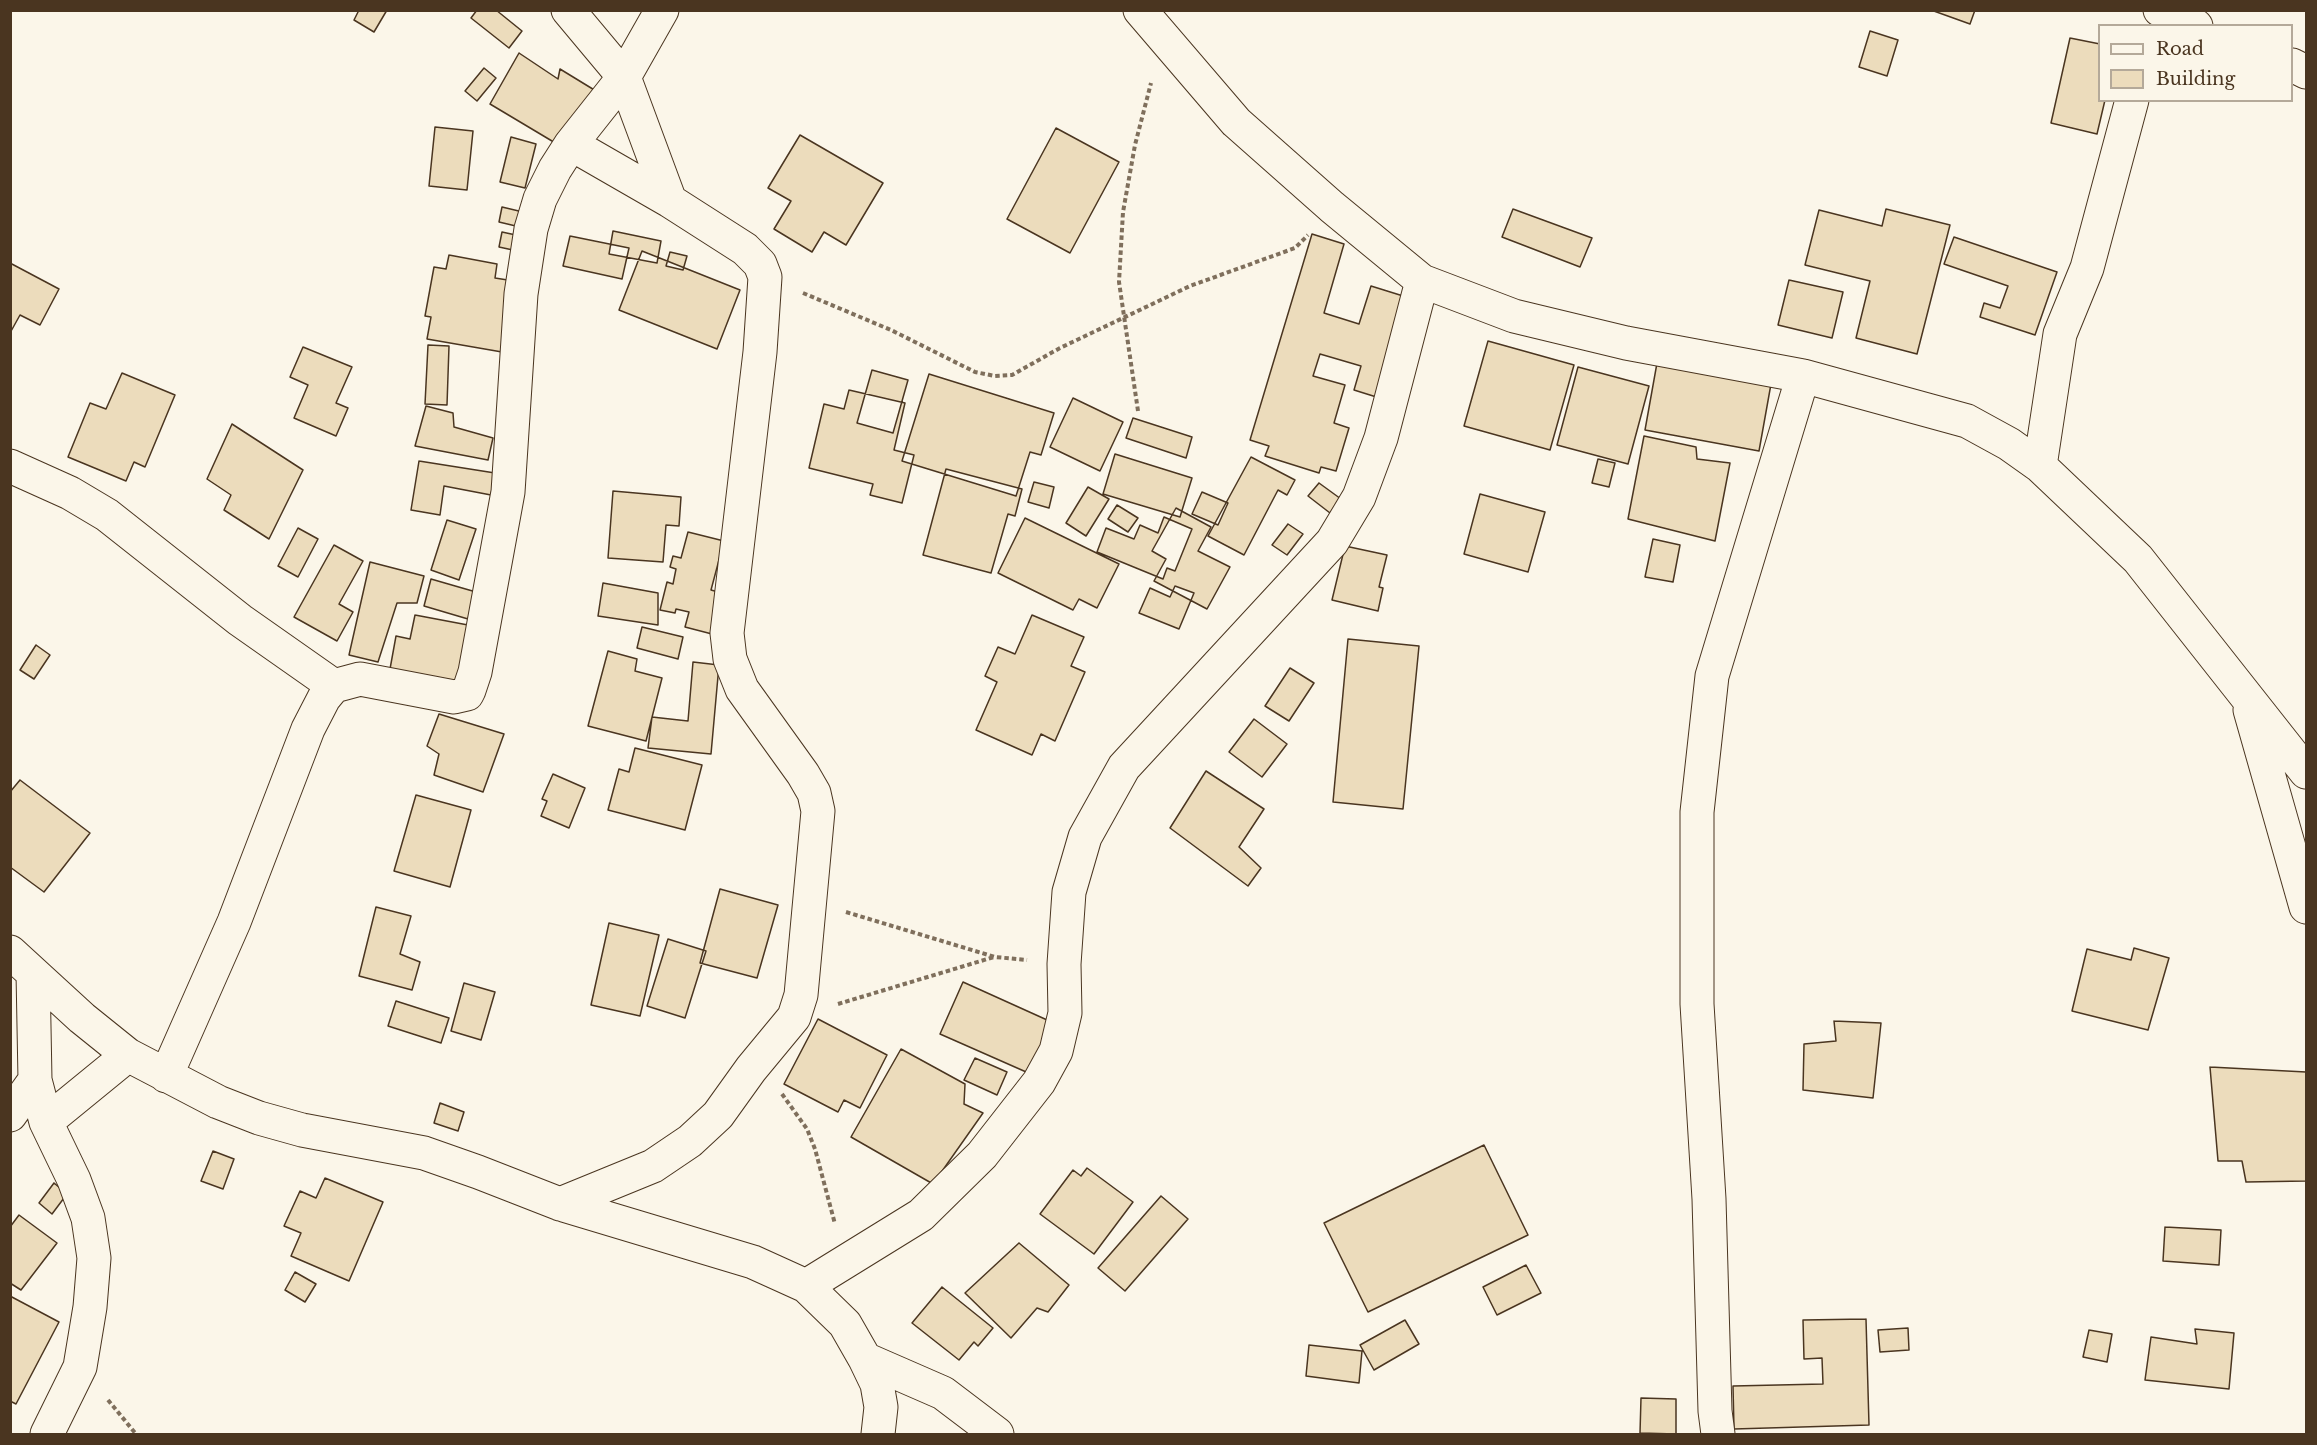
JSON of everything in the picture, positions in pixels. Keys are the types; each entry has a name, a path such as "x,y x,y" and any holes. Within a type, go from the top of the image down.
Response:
{"street":[{"path":"568,10 624,77 670,201"},
{"path":"166,1076 234,922 308,729 324,699 334,686 345,681 360,680 454,697 467,694 469,690 475,672 508,492 521,294 531,229 540,199 555,169 571,144 624,77 662,10"},
{"path":"1140,10 1236,122 1332,207 1422,281 1515,316 1626,344 1803,376 1967,421 2009,444 2040,466 2138,559 2307,772"},
{"path":"2158,10 2191,24"},
{"path":"2293,65 2307,72"},
{"path":"2040,466 2060,334 2087,268 2131,102"},
{"path":"560,1204 653,1166 690,1141 718,1115 794,1017 801,995 818,811 814,793 803,774 742,689 730,659 728,633 760,352 765,277 760,264 745,249 670,201 571,144"},
{"path":"806,1286 921,1215 982,1155 1039,1082 1056,1051 1065,1013 1064,964 1069,892 1085,837 1124,767 1332,542 1359,497 1381,438 1422,281"},
{"path":"1719,1434 1715,1411 1709,1198 1697,1004 1697,812 1712,676 1803,376"},
{"path":"10,466 70,493 107,516 240,620 334,686"},
{"path":"2246,696 2307,907"},
{"path":"22,962 82,1018 128,1055 218,1102 259,1118 302,1130 424,1153 560,1204 753,1262 806,1286 844,1324 865,1359 877,1384 880,1407 878,1434"},
{"path":"22,962 35,1080 46,1122 74,1180 88,1218 94,1258 90,1307 80,1367 47,1434"},
{"path":"46,1122 128,1055"},
{"path":"10,1115 35,1080"},
{"path":"865,1359 943,1393 997,1434"}],"path":[{"path":"1138,411 1119,282 1123,212 1135,144 1163,37"},
{"path":"765,277 891,330 975,372 994,376 1012,375 1060,348 1190,286 1295,248 1332,207"},
{"path":"810,901 995,957 1064,964"},
{"path":"794,1017 995,957"},
{"path":"768,1049 781,1093 807,1129 845,1262"}],"building":[{"path":"359,10 387,10 374,32 354,20"},
{"path":"477,10 496,10 522,31 509,48 471,18"},
{"path":"1931,10 1975,10 1970,24"},
{"path":"1870,31 1898,40 1887,76 1859,67"},
{"path":"2070,38 2098,44 2098,102 2105,102 2097,134 2051,123"},
{"path":"519,53 558,79 560,69 596,91 557,144 490,104"},
{"path":"484,68 496,78 477,101 465,91"},
{"path":"435,127 473,131 467,190 429,186"},
{"path":"1056,128 1119,162 1070,253 1007,219"},
{"path":"800,135 883,183 846,245 824,232 812,252 774,229 791,201 768,188"},
{"path":"511,137 536,144 525,188 500,182"},
{"path":"502,207 523,212 520,227 499,222"},
{"path":"1513,209 1592,238 1580,267 1502,237"},
{"path":"1886,209 1950,225 1917,354 1856,338 1870,281 1805,265 1819,210 1882,226"},
{"path":"613,231 661,241 657,263 609,254"},
{"path":"502,232 525,237 522,252 499,247"},
{"path":"1312,234 1344,244 1324,313 1359,324 1371,286 1416,300 1386,400 1354,390 1361,366 1320,354 1313,376 1345,385 1334,423 1349,428 1336,471 1321,467 1319,473 1265,456 1269,446 1250,440"},
{"path":"570,236 629,248 622,279 563,266"},
{"path":"1954,237 2057,272 2035,335 1980,317 1984,303 2000,308 2008,286 1944,264"},
{"path":"642,251 740,290 717,349 619,310"},
{"path":"670,252 687,256 683,270 666,266"},
{"path":"449,255 497,264 495,278 514,281 502,352 427,339 431,317 425,316 434,267 446,269"},
{"path":"10,263 59,289 40,325 20,315 10,333"},
{"path":"1789,280 1843,292 1832,338 1778,325"},
{"path":"1488,341 1574,365 1550,450 1464,426"},
{"path":"428,345 449,346 447,405 425,404"},
{"path":"303,347 352,367 336,403 348,408 336,436 294,418 308,385 290,377"},
{"path":"1657,363 1771,384 1759,451 1645,430"},
{"path":"1578,367 1649,386 1628,464 1557,445"},
{"path":"872,370 908,380 893,433 857,423"},
{"path":"122,373 175,395 145,467 134,462 126,481 68,457 90,403 106,409"},
{"path":"929,374 1054,413 1041,455 1030,452 1016,496 902,461"},
{"path":"849,390 905,403 894,450 914,455 902,503 870,495 873,484 809,468 824,404 844,409"},
{"path":"1073,398 1123,422 1100,471 1050,447"},
{"path":"426,406 453,413 454,427 493,438 488,460 415,446"},
{"path":"1133,418 1192,437 1186,458 1126,438"},
{"path":"232,424 303,470 269,539 224,510 231,495 207,479"},
{"path":"1644,436 1696,447 1697,459 1730,463 1715,541 1628,519"},
{"path":"1115,454 1192,478 1180,517 1103,494"},
{"path":"1251,457 1295,480 1287,495 1278,490 1244,555 1208,536"},
{"path":"1598,459 1615,463 1609,487 1592,483"},
{"path":"419,461 495,473 491,495 444,486 440,515 411,510"},
{"path":"946,469 1022,489 1015,516 1008,514 991,573 923,555"},
{"path":"1034,482 1054,487 1049,508 1028,502"},
{"path":"1319,483 1341,499 1330,513 1308,496"},
{"path":"1088,487 1109,499 1086,536 1066,523"},
{"path":"613,491 681,497 679,526 666,525 663,562 608,558"},
{"path":"1202,492 1228,503 1218,525 1192,514"},
{"path":"1480,494 1545,512 1528,572 1464,554"},
{"path":"1117,505 1138,518 1128,532 1108,519"},
{"path":"1176,508 1211,527 1198,551 1230,567 1207,609 1154,581 1166,559 1152,551"},
{"path":"1164,517 1192,529 1175,571 1167,568 1163,579 1097,552 1106,528 1134,539 1140,525 1158,533"},
{"path":"1025,518 1119,564 1097,608 1079,599 1073,610 998,573"},
{"path":"447,520 476,529 459,580 431,570"},
{"path":"1288,524 1303,534 1287,555 1272,545"},
{"path":"298,528 318,539 298,577 278,566"},
{"path":"688,532 724,541 711,590 722,593 712,634 685,627 689,612 676,609 675,613 660,610 667,582 673,584 676,569 670,567 673,556 681,558"},
{"path":"1653,539 1680,545 1673,582 1645,577"},
{"path":"334,545 363,561 339,604 353,612 337,641 294,617"},
{"path":"1345,546 1387,555 1379,587 1383,588 1378,611 1332,600"},
{"path":"370,562 424,576 417,603 397,603 378,662 349,655"},
{"path":"431,579 476,592 468,619 424,606"},
{"path":"603,583 658,593 658,625 598,616"},
{"path":"1175,586 1194,593 1179,629 1139,613 1150,588 1170,597"},
{"path":"415,615 468,625 457,681 390,669 396,636 410,639"},
{"path":"1032,615 1084,637 1071,666 1085,672 1055,741 1041,734 1032,755 976,730 997,682 985,676 998,647 1015,654"},
{"path":"642,627 683,637 678,659 637,648"},
{"path":"1348,639 1419,646 1403,809 1333,802"},
{"path":"36,645 50,655 34,679 20,670"},
{"path":"608,651 637,659 635,671 662,678 646,741 588,726"},
{"path":"693,662 719,665 711,754 648,748 652,717 688,721"},
{"path":"1290,668 1314,683 1289,721 1265,706"},
{"path":"439,714 504,734 483,792 434,775 439,754 427,746"},
{"path":"1254,719 1287,744 1262,777 1229,752"},
{"path":"635,748 702,765 685,830 608,810 619,769 629,772"},
{"path":"1206,771 1264,809 1239,847 1261,868 1248,886 1170,828"},
{"path":"553,774 585,788 569,828 541,816 547,801 542,799"},
{"path":"20,780 90,833 44,892 10,867 10,792"},
{"path":"416,795 471,810 450,887 394,871"},
{"path":"720,889 778,905 757,978 700,963"},
{"path":"376,907 411,916 400,954 420,962 412,990 359,976"},
{"path":"609,923 659,935 640,1016 591,1005"},
{"path":"668,939 706,951 685,1018 647,1006"},
{"path":"2134,948 2169,958 2148,1030 2072,1011 2087,949 2131,960"},
{"path":"963,982 1056,1024 1033,1075 940,1034"},
{"path":"464,983 495,992 481,1040 451,1031"},
{"path":"396,1001 449,1018 441,1043 388,1026"},
{"path":"818,1019 887,1055 860,1108 844,1100 838,1112 784,1084"},
{"path":"1834,1021 1881,1023 1873,1098 1803,1090 1804,1044 1836,1041"},
{"path":"901,1049 965,1084 964,1104 983,1113 933,1184 851,1137"},
{"path":"975,1058 1007,1072 997,1095 964,1080"},
{"path":"2210,1067 2306,1072 2306,1181 2246,1182 2242,1161 2218,1161"},
{"path":"440,1103 464,1112 458,1131 434,1123"},
{"path":"1484,1145 1528,1235 1368,1312 1324,1223"},
{"path":"213,1151 234,1159 223,1189 201,1181"},
{"path":"1087,1168 1133,1202 1094,1254 1040,1214 1073,1170 1081,1176"},
{"path":"325,1178 383,1202 349,1281 291,1256 301,1233 284,1226 300,1191 316,1198"},
{"path":"54,1183 67,1194 52,1214 39,1203"},
{"path":"1161,1196 1188,1219 1125,1291 1098,1268"},
{"path":"19,1215 57,1243 21,1290 10,1283 10,1227"},
{"path":"2165,1227 2221,1230 2219,1265 2163,1261"},
{"path":"1019,1243 1069,1285 1048,1312 1037,1308 1011,1338 965,1293"},
{"path":"1526,1265 1541,1293 1497,1315 1483,1287"},
{"path":"295,1272 316,1284 305,1302 285,1290"},
{"path":"942,1287 993,1328 978,1346 974,1342 959,1360 912,1323"},
{"path":"10,1296 59,1322 16,1404 10,1401"},
{"path":"1866,1319 1869,1425 1734,1429 1733,1386 1823,1384 1822,1358 1804,1359 1803,1320"},
{"path":"1405,1320 1419,1344 1374,1370 1360,1345"},
{"path":"1908,1328 1909,1350 1880,1352 1878,1330"},
{"path":"2195,1329 2234,1333 2229,1389 2145,1380 2151,1337 2197,1344"},
{"path":"2089,1330 2112,1334 2107,1362 2083,1357"},
{"path":"1309,1345 1362,1351 1359,1383 1306,1376"},
{"path":"1641,1398 1676,1399 1676,1434 1640,1433"}]}
